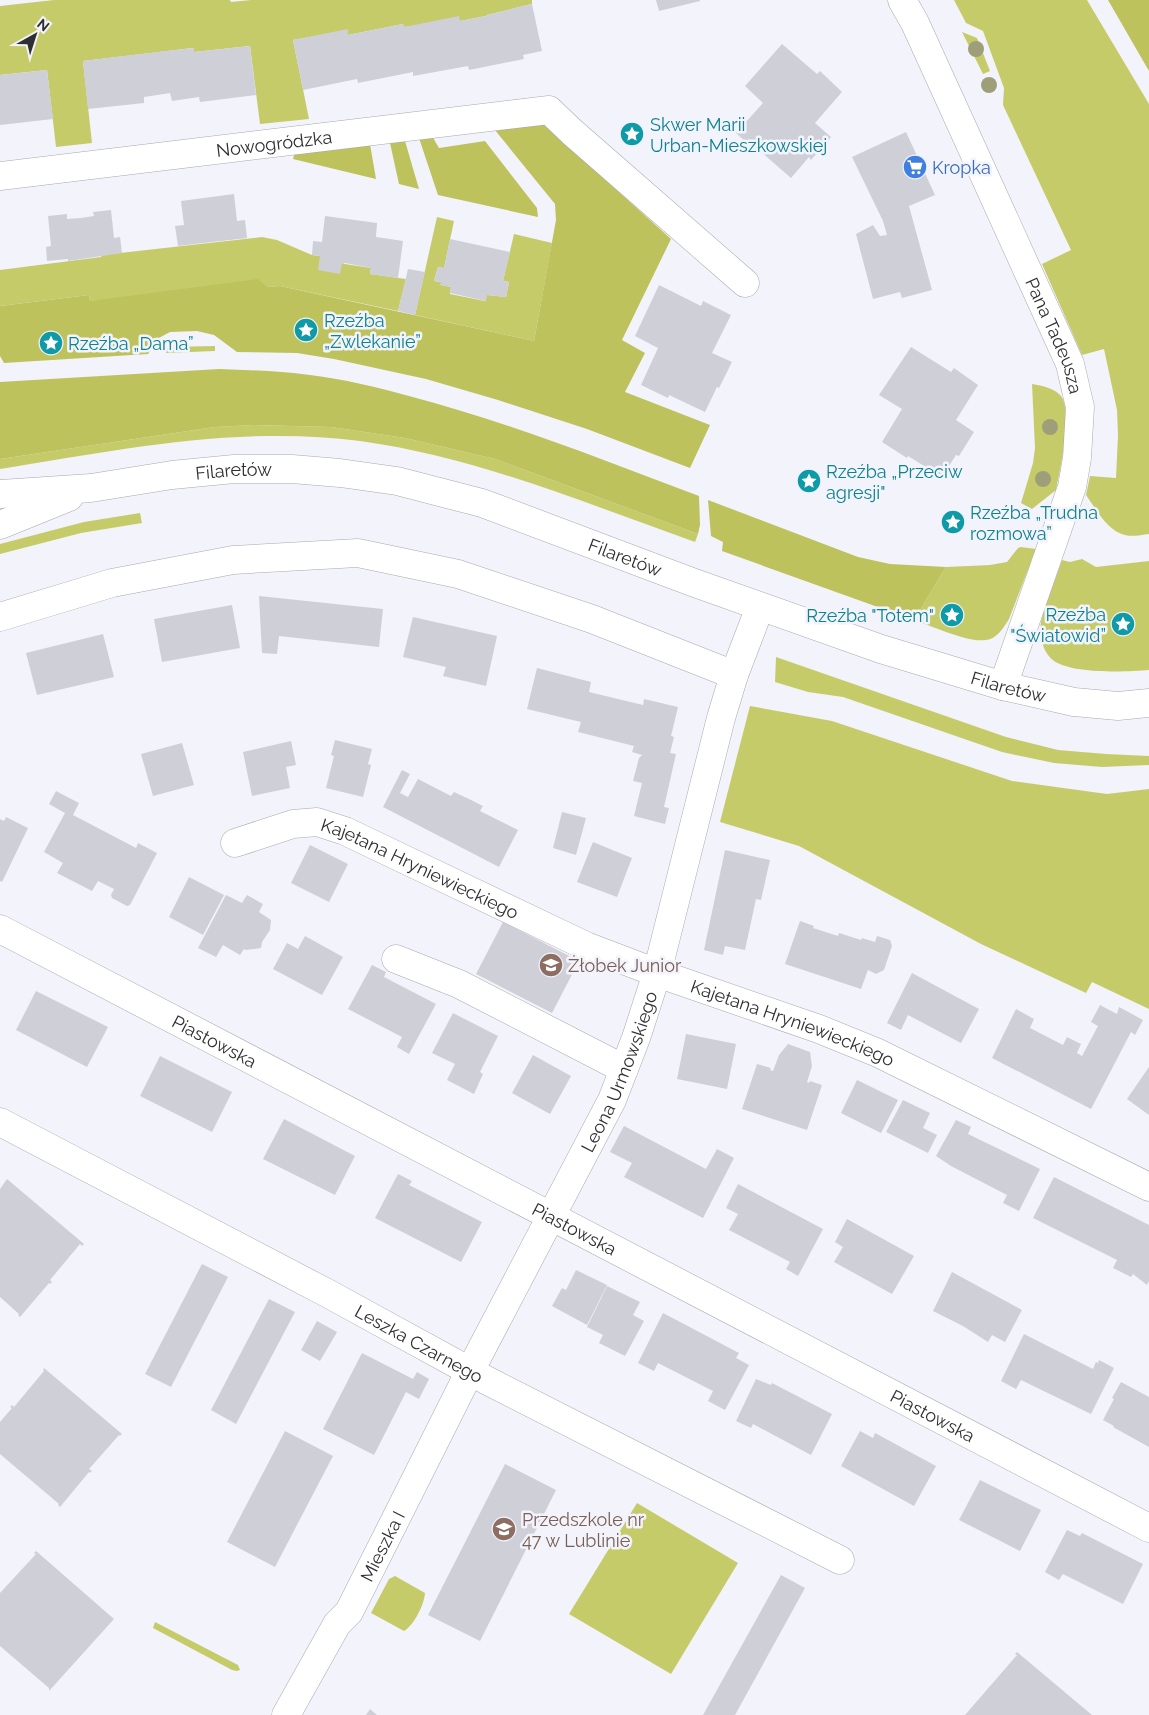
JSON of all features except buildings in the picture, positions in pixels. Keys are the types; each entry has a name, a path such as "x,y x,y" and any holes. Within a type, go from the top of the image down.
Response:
{"street":[{"name":"Pana Tadeusza","path":"902,0 915,23 1053,324 1070,364 1080,407 1077,458 1072,488 1002,686"},
{"name":"Nowogródzka","path":"0,176 549,110 745,283"},
{"name":"Filaretów","path":"0,494 91,488 172,475 234,470 292,469 397,481 482,503 760,607 881,649 1002,686 1074,702 1118,706 1149,704"},
{"name":"Filaretów","path":"0,525 91,488"},
{"path":"0,617 112,584 233,560 358,553 458,574 592,619 734,675"},
{"name":"Leona Urmowskiego","path":"470,1371 612,1100 624,1069 657,973 721,718 734,675 760,607"},
{"name":"Kajetana Hryniewieckiego","path":"235,842 293,824 317,822 346,831 586,946 657,973 820,1029 878,1053 1149,1187"},
{"name":"Piastowska","path":"0,930 1149,1528"},
{"path":"396,959 459,984 624,1069"},
{"name":"Leszka Czarnego","path":"0,1122 328,1293 470,1371 840,1560"},
{"name":"Mieszka I","path":"286,1715 337,1624 349,1612 470,1371"}],"green space":[{"path":"54,0 230,0 231,2 251,0 532,0 532,4 460,21 404,27 403,24 348,35 348,30 293,40 309,119 260,124 250,46 194,52 193,48 83,61 92,143 56,147 47,70 0,75 0,6"},
{"path":"954,0 1087,0 1149,104 1149,534 1131,536 1119,533 1102,519 1086,495 1090,476 1116,478 1117,410 1104,349 1082,355 1042,264 1071,250 1003,105 1004,88 983,31 966,23"},
{"path":"1108,0 1149,0 1149,71"},
{"path":"962,32 977,38 990,71 983,74"},
{"path":"539,120 671,239 622,340 645,353 625,392 710,425 690,468 587,429 426,379 297,353 237,352 214,335 197,331 170,332 157,339 148,354 4,363 0,356 0,306 89,295 90,301 258,279 267,287 280,286 534,341 556,220 555,204 490,124"},
{"path":"432,136 439,148 485,141 537,208 538,217 438,195 419,138"},
{"path":"405,141 419,189 399,184 390,143"},
{"path":"370,144 376,179 293,159 295,152"},
{"path":"437,217 454,221 444,268 438,267 434,281 451,287 450,294 485,301 487,295 506,297 509,282 503,281 514,234 552,243 534,341 415,315"},
{"path":"262,237 277,240 312,255 345,264 371,268 370,274 406,279 398,311 280,286 90,301 89,295 0,306 0,270 101,257 102,255"},
{"path":"215,346 215,351 166,353 166,347"},
{"path":"219,369 287,373 347,381 385,389 446,406 519,430 699,496 700,525 698,534 495,459 405,438 331,427 254,425 215,427 0,459 0,382"},
{"path":"1032,384 1048,388 1061,396 1066,414 1066,427 1056,490 1032,509 1021,503 1033,463 1035,448"},
{"path":"254,425 331,427 405,438 495,459 698,534 695,542 571,497 488,470 403,448 360,441 270,436 224,438 89,454 0,469 0,459 215,427"},
{"path":"708,500 858,557 890,564 946,567 914,620 722,551 723,542 711,536"},
{"path":"140,513 142,523 81,533 0,554 0,544 84,522"},
{"path":"1018,548 1036,549 1009,619 994,637 986,640 970,639 914,620 946,567 990,565 1007,562"},
{"path":"1082,559 1096,567 1149,561 1149,670 1100,671 1074,668 1054,661 1046,651 1041,638 1041,623 1062,560 1070,562"},
{"path":"776,657 1006,737 1058,750 1149,756 1149,765 1102,767 1054,763 1002,752 843,697 808,692 775,682"},
{"path":"750,706 832,721 1012,781 1107,794 1149,789 1149,1009 1092,982 1086,993 981,944 799,846 720,822"},
{"path":"637,1503 738,1563 671,1674 569,1614"},
{"path":"395,1576 425,1593 418,1614 404,1631 371,1613 389,1579"},
{"path":"155,1622 238,1665 240,1670 232,1670 153,1628"}],"place":[{"name":"Skwer Marii Urban-Mieszkowskiej","path":"632,134"},
{"name":"Kropka","path":"915,167"},
{"name":"Rzeźba „Zwlekanie”","path":"306,330"},
{"name":"Rzeźba „Dama”","path":"51,343"},
{"name":"Rzeźba „Przeciw agresji\"","path":"809,481"},
{"name":"Rzeźba „Trudna rozmowa”","path":"953,522"},
{"name":"Rzeźba \"Totem\"","path":"952,615"},
{"name":"Rzeźba \"Światowid”","path":"1123,624"},
{"name":"Żłobek Junior","path":"551,965"},
{"name":"Przedszkole nr 47 w Lublinie","path":"504,1529"}]}
